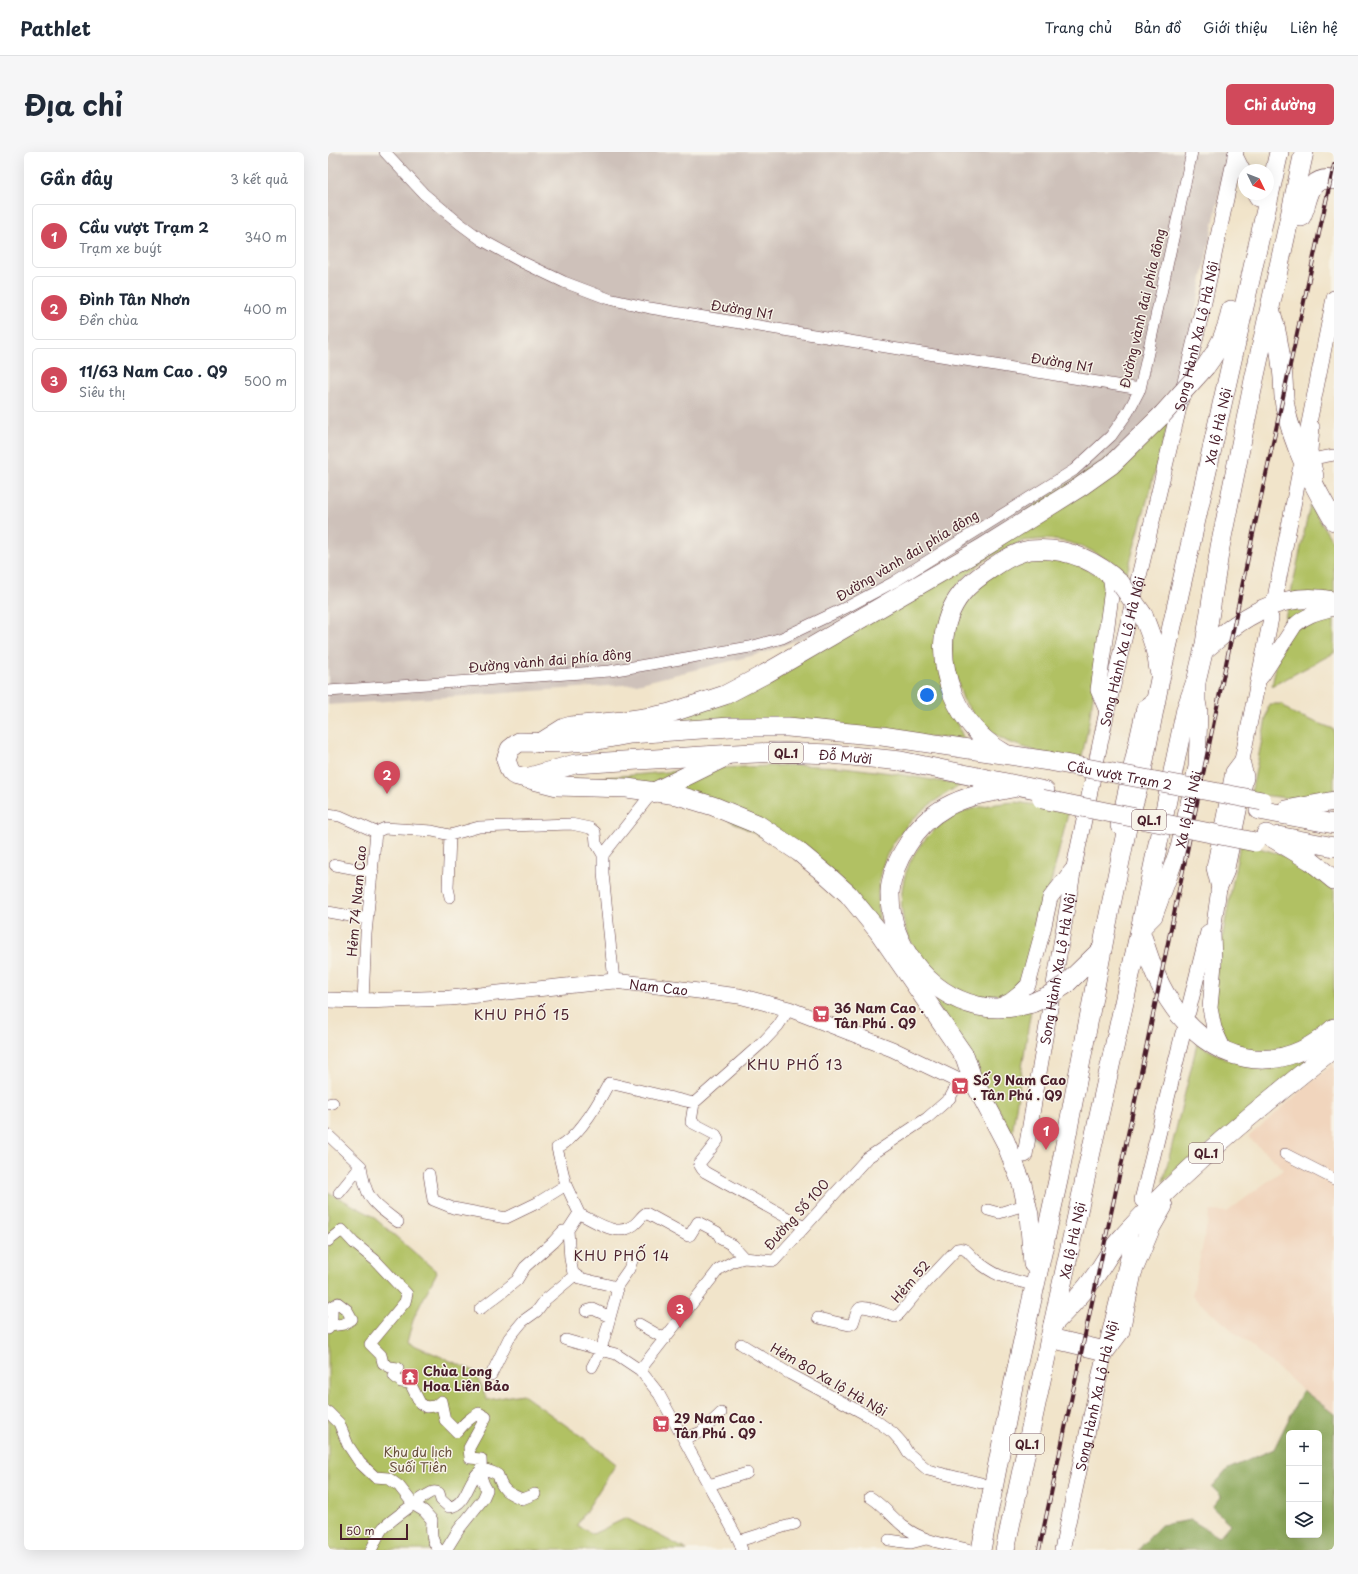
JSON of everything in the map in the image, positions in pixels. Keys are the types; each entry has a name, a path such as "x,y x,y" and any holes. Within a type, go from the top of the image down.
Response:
{"highway":[{"path":"1263,164 1266,152"},
{"name":"Xa lộ Hà Nội","path":"972,1550 981,1483 998,1409 1059,1176 1114,887 1128,823 1141,776 1160,679 1280,152"},
{"name":"Xa lộ Hà Nội","path":"1005,1550 1051,1331 1140,930 1186,709 1197,678 1204,650 1220,547 1304,152"},
{"path":"1283,250 1303,215 1310,190 1315,184 1321,181 1334,180"},
{"path":"540,742 564,728 571,726 651,717 689,707 725,695 765,674 980,549 1080,487 1111,465 1162,415 1206,366 1216,352 1227,329 1255,200"},
{"path":"1270,308 1277,331 1285,404 1290,427 1321,499 1334,521"},
{"path":"1307,469 1307,485 1334,534"},
{"name":"QL.1","path":"1028,766 1008,756 979,734 965,719 955,701 947,680 943,659 944,638 949,617 961,594 978,577 1002,560 1029,550 1053,550 1071,553 1092,562 1115,578 1143,615 1152,636 1157,656 1160,679"},
{"path":"1204,650 1248,616 1284,602 1302,598 1319,598 1334,601"},
{"name":"Đỗ Mười","path":"598,740 630,734 730,727 788,727 882,736 1008,756 1048,766"},
{"name":"Đỗ Mười","path":"1043,795 1000,791 947,778 873,766 832,762 751,761 712,763 572,774 533,780 520,778 510,771 506,760 507,754 514,745 519,742 561,743 598,740 734,735 794,735 847,738 1028,766 1048,766"},
{"name":"Đỗ Mười","path":"533,780 575,764 777,752 868,757 932,767 1024,786 1043,795"},
{"path":"652,792 734,754"},
{"name":"Cầu vượt Trạm 2","path":"1048,766 1264,808"},
{"path":"533,780 557,786 627,788 652,792 753,828 795,856 824,878 841,894 866,922 959,1061 966,1080 1005,1141 1022,1184 1028,1204 1032,1251 1030,1284"},
{"name":"QL.1","path":"1024,786 963,799 934,814 922,825 912,838 902,854 894,872 890,891 894,928 902,946 923,974 935,986 950,996 964,1002 992,1008 1012,1008 1032,1003 1048,996 1065,985 1102,949"},
{"name":"QL.1","path":"1043,795 1259,836 1334,847"},
{"name":"QL.1","path":"1264,808 1299,808 1334,801"},
{"name":"QL.1","path":"1264,808 1334,824"},
{"name":"QL.1","path":"1259,836 1291,849 1311,861 1334,880"},
{"name":"QL.1","path":"1291,849 1334,858"},
{"path":"1140,930 1154,971 1169,1001 1182,1018 1198,1034 1225,1052 1256,1060 1286,1056 1308,1048 1334,1028"},
{"name":"QL.1","path":"1051,1331 1095,1277 1118,1242 1184,1175 1229,1133 1334,1048"},
{"name":"QL.1","path":"1229,1133 1248,1130 1334,1057"},
{"path":"1051,1331 1105,1351 1120,1331 1132,1272 1151,1227 1184,1175"},
{"name":"Xa lộ Hà Nội","path":"1032,1251 1046,1191 1059,1176"},
{"name":"Xa lộ Hà Nội","path":"972,1550 1013,1386 1030,1284"},
{"path":"998,1409 1013,1386"}],"main road":[{"path":"1235,154 1240,164"},
{"name":"Song Hành Xa Lộ Hà Nội","path":"1025,1155 1074,868 1107,711 1204,302 1235,154"},
{"path":"1306,438 1334,298"},
{"path":"1275,598 1307,469 1310,451 1314,397"},
{"path":"1107,711 1098,690 1112,589 1115,578"},
{"path":"1258,682 1273,661 1288,633 1302,618 1334,608"},
{"path":"1225,1052 1214,1028 1210,1008 1214,964 1213,932 1218,888 1214,868 1233,772 1242,760 1271,618"},
{"path":"992,1008 1010,1001 1020,994 1028,985 1050,898 1074,868"},
{"path":"1188,1012 1218,888"},
{"name":"Nam Cao","path":"328,1000 363,1001 450,998 614,981 739,996 789,1009 892,1049 966,1080"},
{"path":"1142,1200 1183,1033"},
{"name":"Song Hành Xa Lộ Hà Nội","path":"1062,1550 1105,1351 1132,1241"}],"street":[{"name":"Đường N1","path":"385,152 424,194 482,240 522,262 564,282 609,299 650,308 1140,389"},
{"name":"Đường vành đai phía đông","path":"328,691 610,671 750,647 782,638 847,607 894,582 1074,470 1111,436 1128,412 1140,389 1192,152"},
{"path":"1307,469 1334,455"},
{"path":"614,981 603,873 604,856 652,792"},
{"path":"328,814 340,816 376,832"},
{"path":"450,897 448,888 450,835 479,827 571,824 590,828 595,832 596,843 604,856"},
{"name":"Hẻm 74 Nam Cao","path":"363,1001 367,919 376,832 385,828 432,831 450,835"},
{"path":"335,865 373,872"},
{"path":"328,912 367,919"},
{"path":"789,1009 778,1026 764,1042 694,1103 692,1107 691,1122 716,1135 718,1140 700,1164 705,1172 804,1227"},
{"name":"Đường Số 100","path":"640,1370 719,1270 734,1261 744,1258 774,1261 867,1158 927,1118 950,1098 966,1080"},
{"path":"694,1103 609,1083 600,1100 583,1124 566,1144 557,1148 566,1184 579,1214 609,1228 625,1230 632,1227 646,1213 688,1236 698,1222 717,1232 721,1239 732,1245 744,1258"},
{"path":"328,1135 361,1166 368,1197 398,1222"},
{"path":"1285,1154 1334,1179"},
{"path":"339,1193 361,1166"},
{"path":"429,1174 434,1200 453,1208 506,1218 537,1203 566,1184"},
{"path":"988,1210 999,1213 1028,1204"},
{"path":"480,1309 511,1285 525,1268 566,1230 579,1214"},
{"path":"328,1241 342,1230 354,1243 375,1260 407,1294 405,1302 370,1344 381,1355 383,1363 390,1367 398,1368 394,1376 401,1382 410,1383 420,1402 426,1407 435,1406 442,1401 445,1420 457,1432 467,1420 474,1415 479,1413 486,1417 469,1448 470,1458 481,1459 482,1470 480,1479 487,1490 483,1499 459,1529 446,1550"},
{"path":"566,1230 573,1273 580,1278 613,1286 617,1292 601,1350 592,1367"},
{"name":"Hẻm 52","path":"818,1318 849,1325 853,1323 857,1311 860,1308 866,1307 895,1317 957,1249 961,1248 999,1276 1030,1284"},
{"path":"615,1289 629,1269 633,1258"},
{"path":"491,1375 509,1338 523,1320 536,1311 545,1300 575,1275"},
{"path":"586,1311 593,1309 610,1317"},
{"path":"639,1324 665,1339"},
{"path":"566,1340 616,1354 640,1370 659,1394 740,1546 783,1527 796,1524"},
{"name":"Hẻm 80 Xa lộ Hà Nội","path":"741,1344 790,1374 874,1419 893,1433 911,1456 928,1470 981,1483"},
{"path":"328,1412 339,1423 348,1445 360,1463 375,1477 388,1478 399,1486 414,1505 424,1511 432,1520 433,1544 439,1550"},
{"path":"684,1439 701,1432 721,1413"},
{"path":"371,1550 384,1527 408,1507 414,1505 422,1497 432,1492 439,1493 441,1500 448,1507 455,1506 462,1500 473,1478 482,1470 490,1470 498,1475 500,1484 508,1493 522,1499 536,1494"},
{"path":"708,1485 747,1473"},
{"path":"870,1497 886,1509 903,1526 926,1539 972,1550"},
{"path":"889,1540 911,1543 926,1539"}],"shaded area":[{"path":"328,152 1228,152 1182,375 1123,448 1042,505 830,627 763,653 637,684 328,705"},
{"path":"1334,1063 1334,1414 1303,1390 1192,1296 1210,1211 1227,1212 1284,1169 1248,1137"}],"green space":[{"path":"1170,417 1127,573 1115,563 1084,547 1067,542 1047,539 1023,541 1001,551 981,563 965,577 952,592 952,712 964,739 640,726 763,684"},
{"path":"1310,505 1334,544 1334,595 1291,593"},
{"path":"1041,557 1075,563 1108,580 1110,590 1088,728 1081,761 1041,753 1008,742 990,732 975,717 963,699 955,674 951,652 953,632 959,610 987,578 1023,560"},
{"path":"1301,605 1334,609 1334,653 1272,686 1287,609"},
{"path":"1269,704 1282,704 1292,713 1334,729 1334,793 1306,798 1288,798 1251,794"},
{"path":"798,765 843,767 891,773 961,785 948,792 924,809 903,830 894,842 887,855 880,875 878,905 880,927 830,872 669,789 718,768"},
{"path":"690,770 653,786 563,781"},
{"path":"1016,802 1069,810 1025,987 997,1001 992,1001 960,993 947,984 928,967 913,947 905,925 902,902 904,880 912,858 926,838 946,821 971,809 988,805"},
{"path":"1240,844 1265,850 1291,859 1315,872 1334,890 1334,1017 1319,1030 1302,1041 1273,1051 1255,1052 1229,1046 1214,1013 1217,965"},
{"path":"924,984 1031,1009 1012,1134 975,1067"},
{"path":"1334,1040 1163,1182 1197,1044 1228,1060"},
{"name":"Khu du lịch Suối Tiên","path":"328,1192 371,1215 437,1272 414,1317 407,1342 476,1372 487,1400 522,1394 585,1439 616,1464 577,1525 593,1534 626,1518 687,1550 328,1550"},
{"path":"1303,1390 1334,1414 1334,1550 1138,1550 1161,1525 1191,1520 1219,1537 1230,1524 1212,1507 1221,1496 1212,1487 1228,1469 1274,1449"}],"railway":[{"path":"1039,1550 1134,1106 1254,529 1334,165"}],"place":[{"name":"Đình Tân Nhơn","path":"387,794"},
{"name":"36 Nam Cao . Tân Phú . Q9","path":"821,1014"},
{"name":"Số 9 Nam Cao . Tân Phú . Q9","path":"960,1086"},
{"name":"Cầu vượt Trạm 2","path":"1046,1150"},
{"name":"11/63 Nam Cao . Q9","path":"680,1328"},
{"name":"Chùa Long Hoa Liên Bảo","path":"410,1377"},
{"name":"29 Nam Cao . Tân Phú . Q9","path":"661,1424"}],"district":[{"name":"KHU PHỐ 15","path":"522,1014"},
{"name":"KHU PHỐ 13","path":"795,1064"},
{"name":"KHU PHỐ 14","path":"622,1255"}]}
